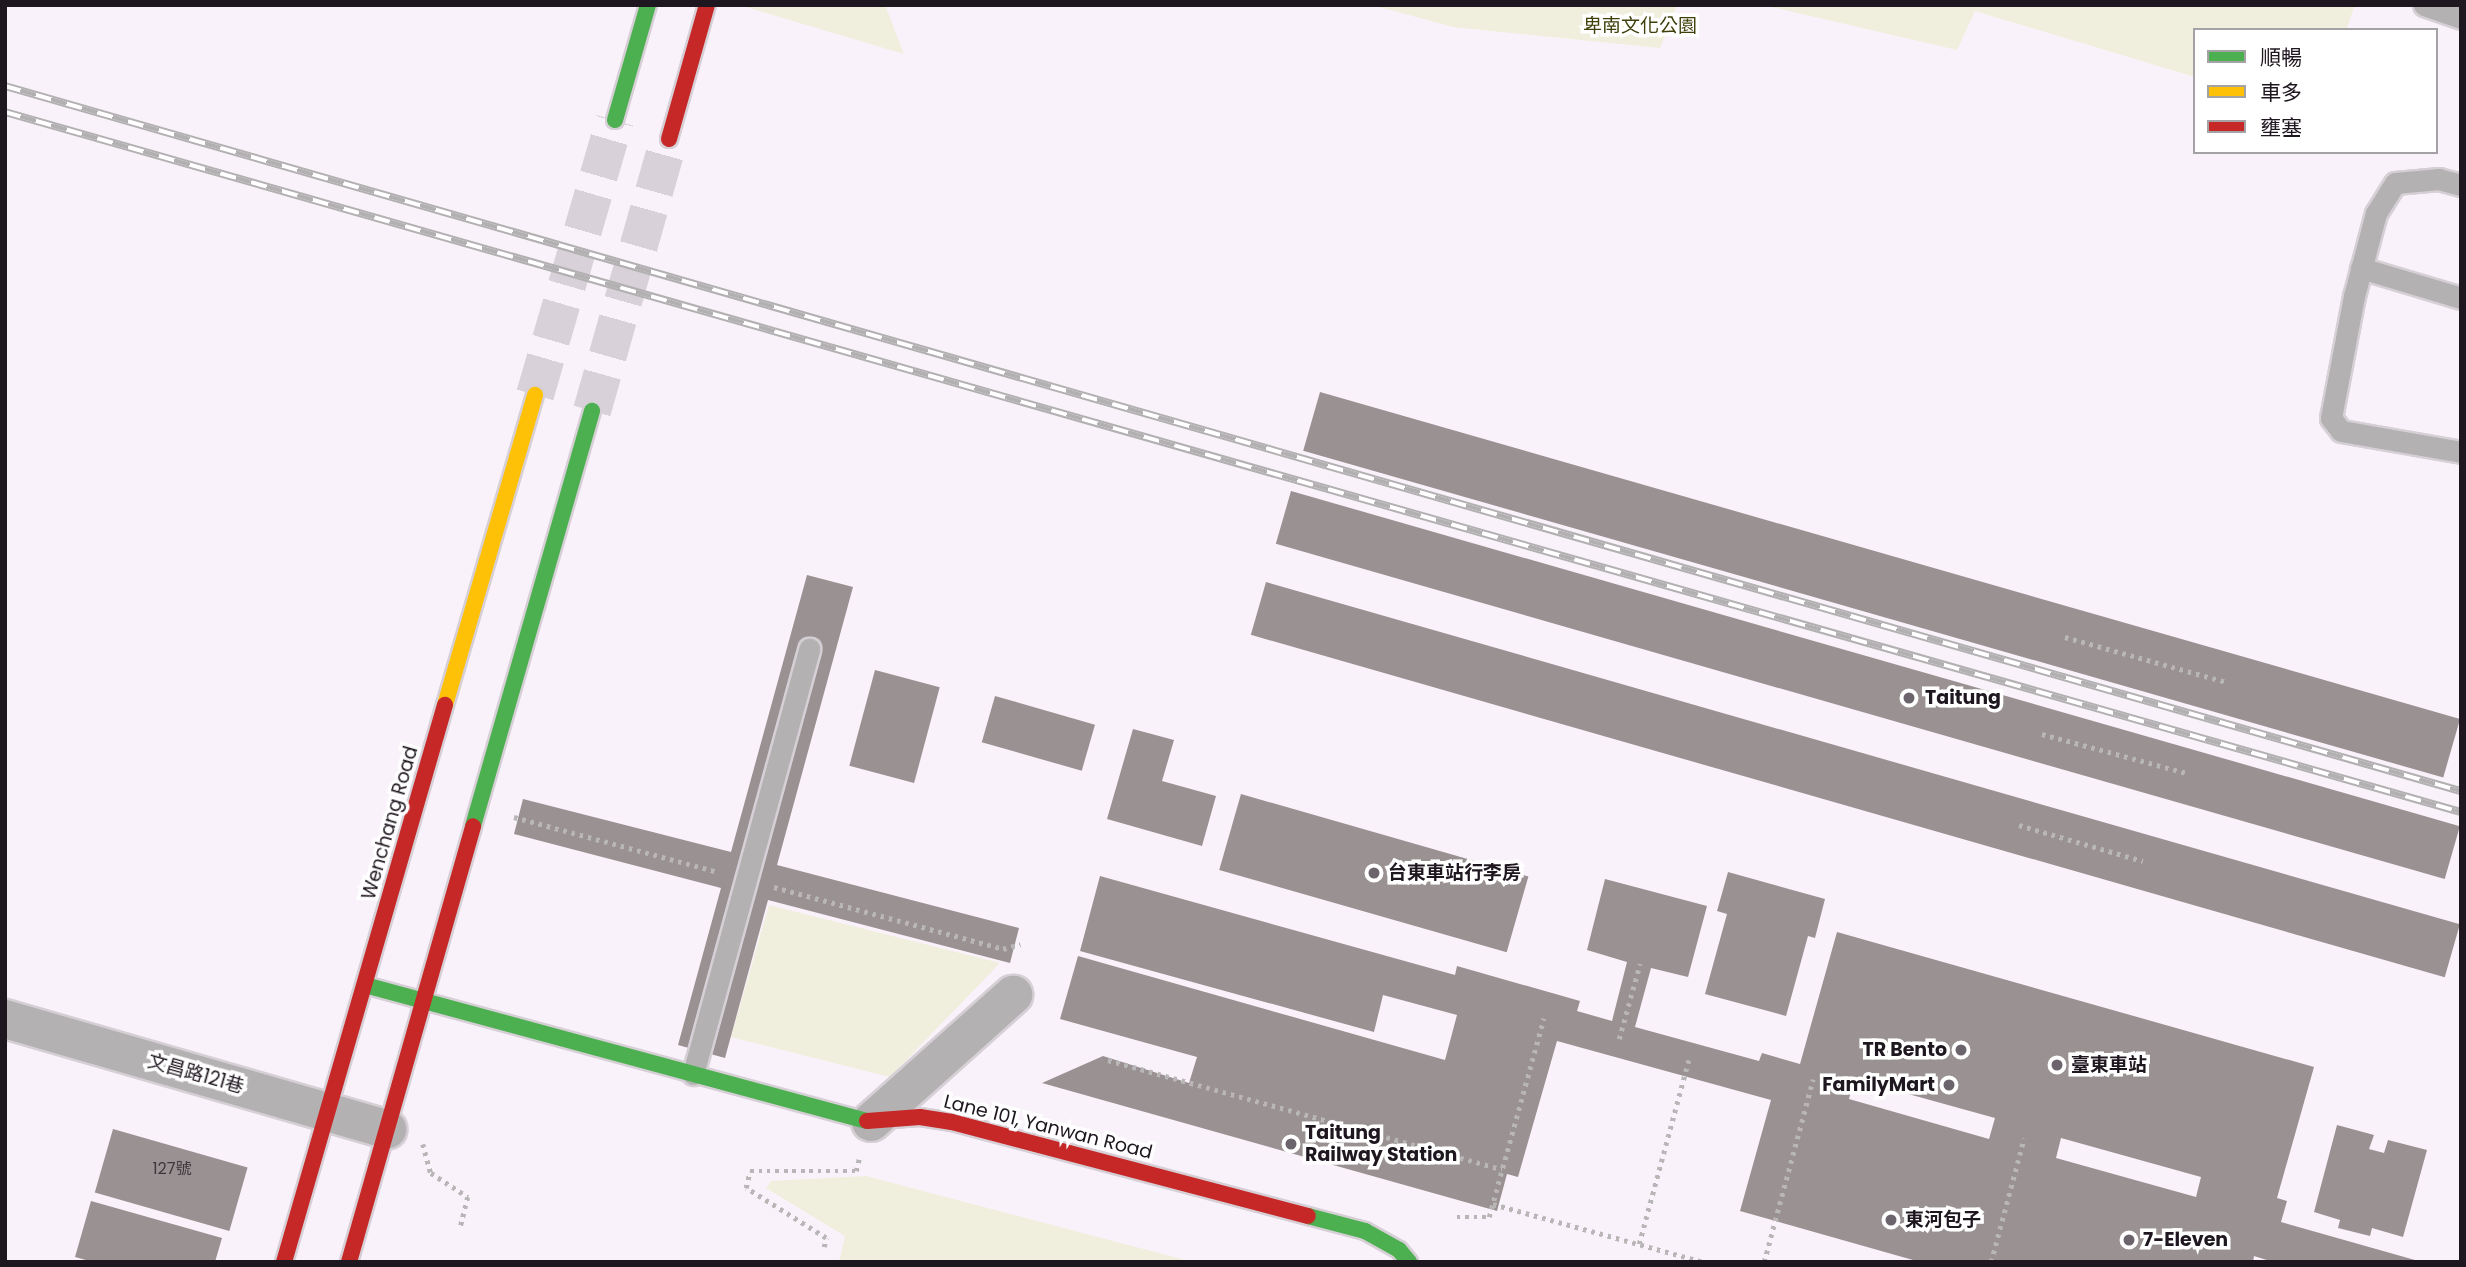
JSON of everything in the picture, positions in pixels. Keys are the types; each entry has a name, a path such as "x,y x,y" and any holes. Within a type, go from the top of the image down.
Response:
{"street":[{"path":"615,120 648,5"},
{"path":"669,139 707,5"},
{"name":"Wenchang Road","path":"284,1262 536,395"},
{"path":"349,1262 404,1132 424,1001 592,411"},
{"name":"Lane 101, Yanwan Road","path":"365,985 871,1122 920,1117 952,1122 1365,1231 1399,1250 1409,1262"},
{"path":"871,1122 1013,995"},
{"name":"文昌路121巷","path":"5,1019 328,1113 404,1132"}],"lane":[{"path":"2424,5 2461,18"},
{"path":"2461,185 2439,179 2395,183 2376,213 2361,268 2331,418 2341,431 2461,452"},
{"path":"2361,268 2461,298"},
{"path":"693,1074 809,649"}],"path":[{"path":"2065,637 2226,682"},
{"path":"2042,734 2187,773"},
{"path":"2019,825 2143,861"},
{"path":"1619,1039 1640,964"},
{"path":"1457,1217 1489,1217 1544,1018"},
{"path":"1108,1059 1502,1169"},
{"path":"1639,1244 1689,1059"},
{"path":"1764,1262 1813,1079"},
{"path":"404,1132 431,1173 468,1197 460,1228"},
{"path":"1991,1262 2024,1138"},
{"path":"824,1247 826,1238 746,1188 750,1171 856,1171 859,1159"},
{"path":"1493,1204 1703,1262"}],"green space":[{"path":"739,5 885,5 904,54"},
{"name":"卑南文化公園","path":"1372,5 1677,5 1660,48 1453,27"},
{"path":"1763,5 2355,5 2347,28 2193,28 2193,76 1975,11 1957,50"},
{"path":"769,905 1000,963 890,1077 731,1037"},
{"path":"866,1176 1193,1262 839,1262 845,1236 766,1188 771,1181"}],"building":[{"path":"1320,392 2460,719 2443,778 1303,451"},
{"path":"1291,491 2460,826 2445,879 1276,544"},
{"path":"807,575 853,587 777,865 1019,928 1010,963 768,900 725,1058 678,1045 721,888 514,834 523,799 731,852"},
{"path":"1266,582 2460,924 2445,977 1251,635"},
{"path":"875,670 940,687 914,783 849,766"},
{"path":"995,696 1095,725 1082,771 982,742"},
{"path":"1133,729 1174,740 1162,781 1216,796 1202,846 1107,819"},
{"name":"台東車站行李房","path":"1241,794 1528,876 1507,952 1219,870"},
{"path":"1728,872 1825,899 1815,938 1808,936 1786,1016 1705,994 1727,914 1717,911"},
{"path":"1100,876 1455,975 1457,966 1580,1001 1577,1011 1612,1021 1627,962 1587,950 1605,879 1707,906 1688,977 1651,968 1635,1027 1759,1061 1762,1053 1800,1064 1837,932 2314,1067 2277,1198 2287,1201 2281,1222 2422,1262 2273,1262 2254,1256 2253,1262 1920,1262 1740,1211 1771,1100 1557,1041 1518,1177 1507,1174 1497,1211 1042,1083 1103,1056 1189,1083 1197,1057 1060,1019 1078,956 1445,1060 1457,1015 1383,995 1374,1032 1080,951","holes":["1854,1079 1995,1118 1989,1139 1849,1099","2061,1138 2201,1177 2196,1197 2056,1158"]},
{"path":"2337,1125 2374,1135 2369,1149 2384,1153 2388,1140 2427,1150 2403,1237 2372,1228 2370,1236 2338,1228 2340,1220 2314,1212"},
{"path":"113,1129 248,1168 229,1231 95,1192"},
{"path":"91,1201 222,1238 215,1262 93,1262 75,1257"}],"tunnel":[{"path":"535,395 615,120"},
{"path":"592,411 669,139"}],"railway":[{"path":"5,86 2461,791"},
{"path":"5,112 2461,812"}],"traffic: fast":[{"path":"615,120 648,5"},
{"path":"473,826 592,411"},
{"path":"365,985 867,1121"},
{"path":"1308,1216 1365,1231 1399,1250 1409,1262"}],"traffic: slow":[{"path":"445,705 535,395"}],"traffic: jam":[{"path":"669,139 707,5"},
{"path":"284,1262 445,705"},
{"path":"349,1262 473,826"},
{"path":"867,1121 920,1117 952,1122 1308,1216"}],"place":[{"name":"Taitung","path":"1909,698"},
{"name":"台東車站行李房","path":"1374,873"},
{"name":"TR Bento","path":"1961,1050"},
{"name":"臺東車站","path":"2057,1065"},
{"name":"FamilyMart","path":"1949,1085"},
{"name":"Taitung Railway Station","path":"1291,1144"},
{"name":"東河包子","path":"1891,1220"},
{"name":"7-Eleven","path":"2129,1240"}]}
